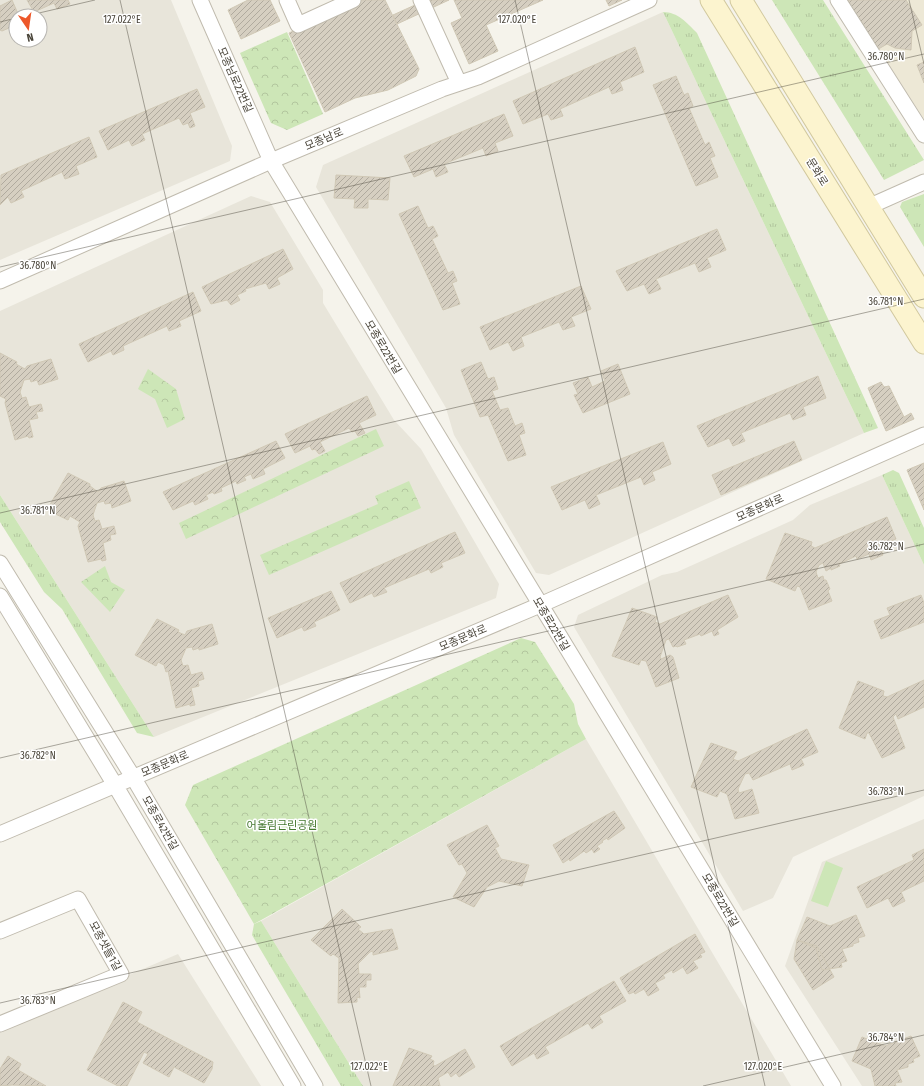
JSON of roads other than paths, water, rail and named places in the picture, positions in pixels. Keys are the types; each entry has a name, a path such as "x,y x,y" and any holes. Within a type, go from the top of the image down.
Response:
{"main road":[{"name":"문화로","path":"711,0 924,343"},
{"path":"741,0 924,297"}],"street":[{"name":"모종남로22번길","path":"200,0 271,161"},
{"path":"287,0 298,25 353,0"},
{"path":"421,0 459,83"},
{"name":"모종남로","path":"0,281 271,161 459,83 478,77 649,0"},
{"path":"838,0 924,135"},
{"name":"모종로22번길","path":"271,161 833,1086"},
{"path":"868,207 924,182"},
{"name":"모종문화로","path":"0,834 540,605 924,435"},
{"name":"모종로42번길","path":"0,563 133,777 315,1086"},
{"name":"모종로42번길","path":"0,596 115,785 293,1086"},
{"name":"모종샛들1길","path":"0,931 78,899 121,974 0,1024"}],"park label":[{"name":"어울림근린공원","path":"282,825"}]}
